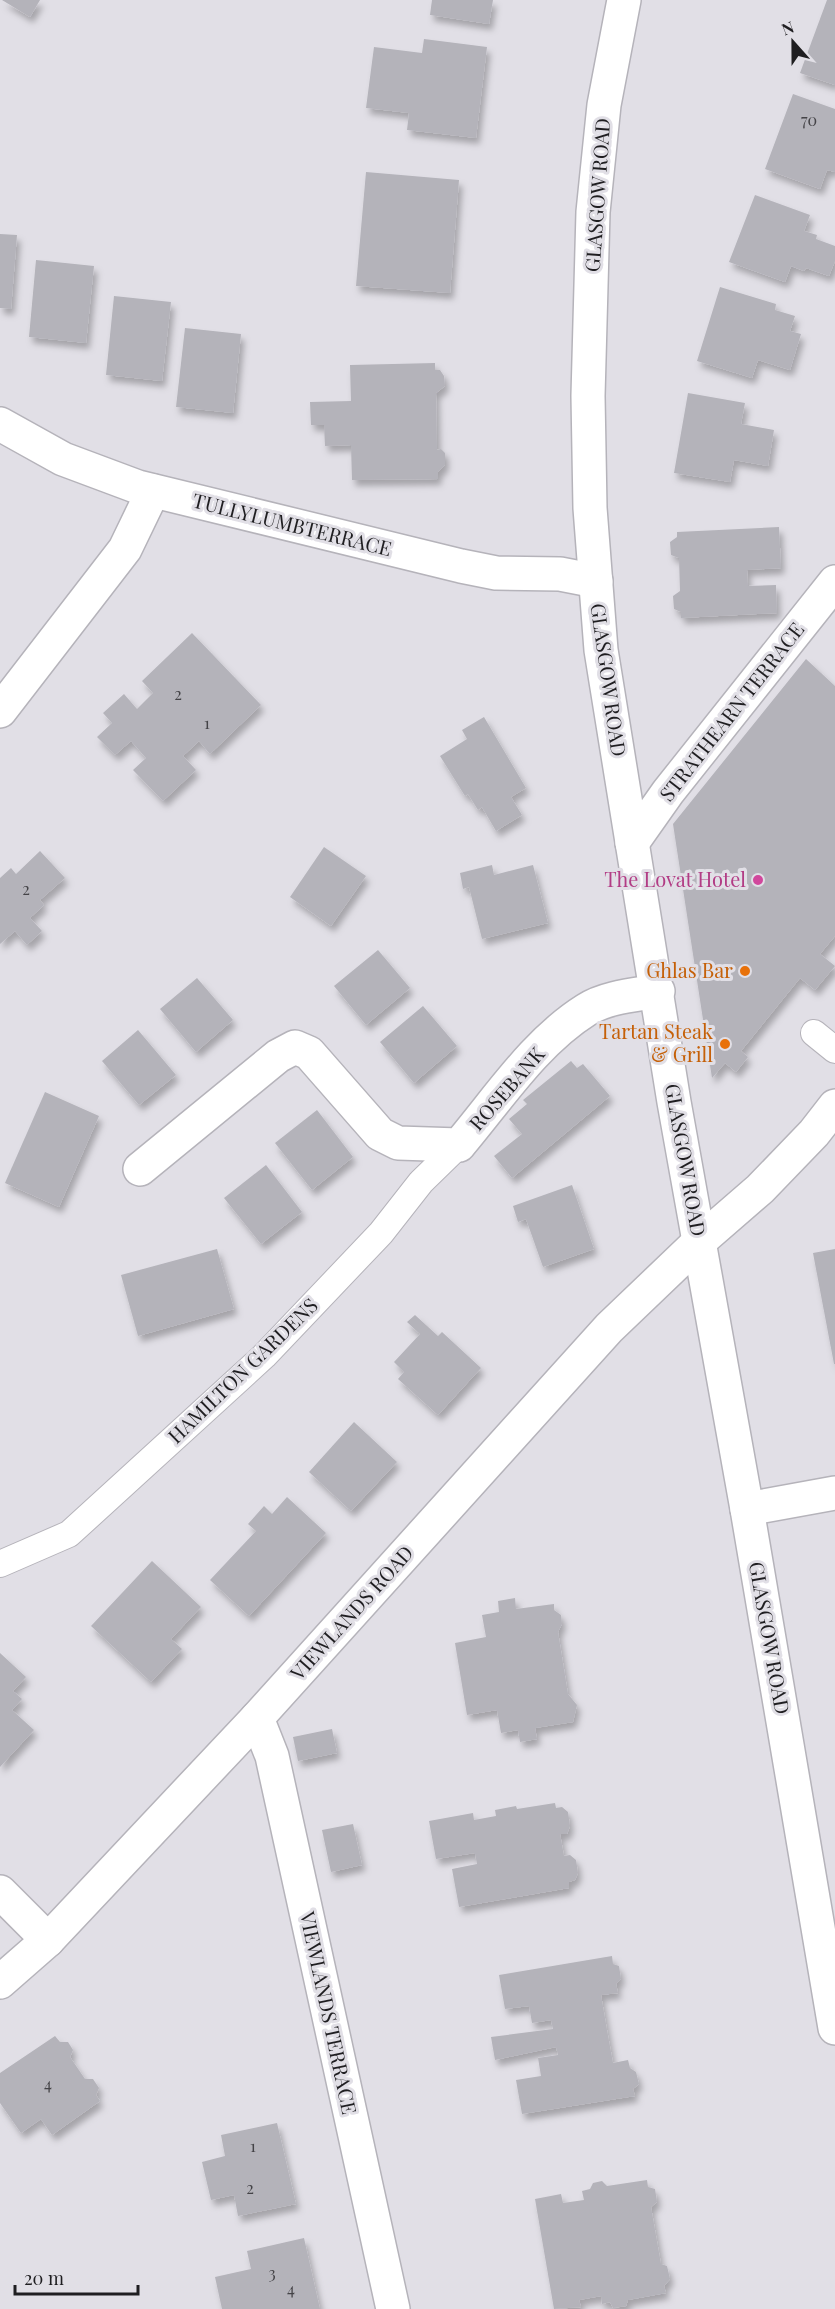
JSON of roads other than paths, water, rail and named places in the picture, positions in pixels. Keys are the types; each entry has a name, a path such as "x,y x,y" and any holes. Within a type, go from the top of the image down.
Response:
{"street":[{"name":"GLASGOW ROAD","path":"624,0 604,105 593,212 588,396 590,508 601,650 658,991 674,1102 747,1509 835,2028"},
{"name":"TULLYLUMBTERRACE","path":"0,424 63,459 153,491 496,573 560,574 596,581"},
{"path":"0,711 124,549 153,491"},
{"name":"STRATHEARN TERRACE","path":"632,843 668,792 835,582"},
{"name":"ROSEBANK","path":"140,1169 278,1056 295,1047 309,1053 380,1134 398,1143 459,1145 544,1045 587,1009 627,996 658,991"},
{"name":"VIEWLANDS ROAD","path":"0,1982 48,1940 257,1718 609,1328 699,1241 760,1189 814,1133 835,1106"},
{"path":"747,1509 835,1493"},
{"name":"VIEWLANDS TERRACE","path":"257,1718 272,1756 393,2309"},
{"path":"0,1892 48,1940"}],"lane":[{"path":"814,1033 835,1050"},
{"name":"HAMILTON GARDENS","path":"0,1564 69,1534 237,1381 264,1356 381,1233 421,1182 459,1145"}],"place":[{"name":"The Lovat Hotel","path":"758,880"},
{"name":"Ghlas Bar","path":"745,971"},
{"name":"Tartan Steak & Grill","path":"725,1044"}]}
